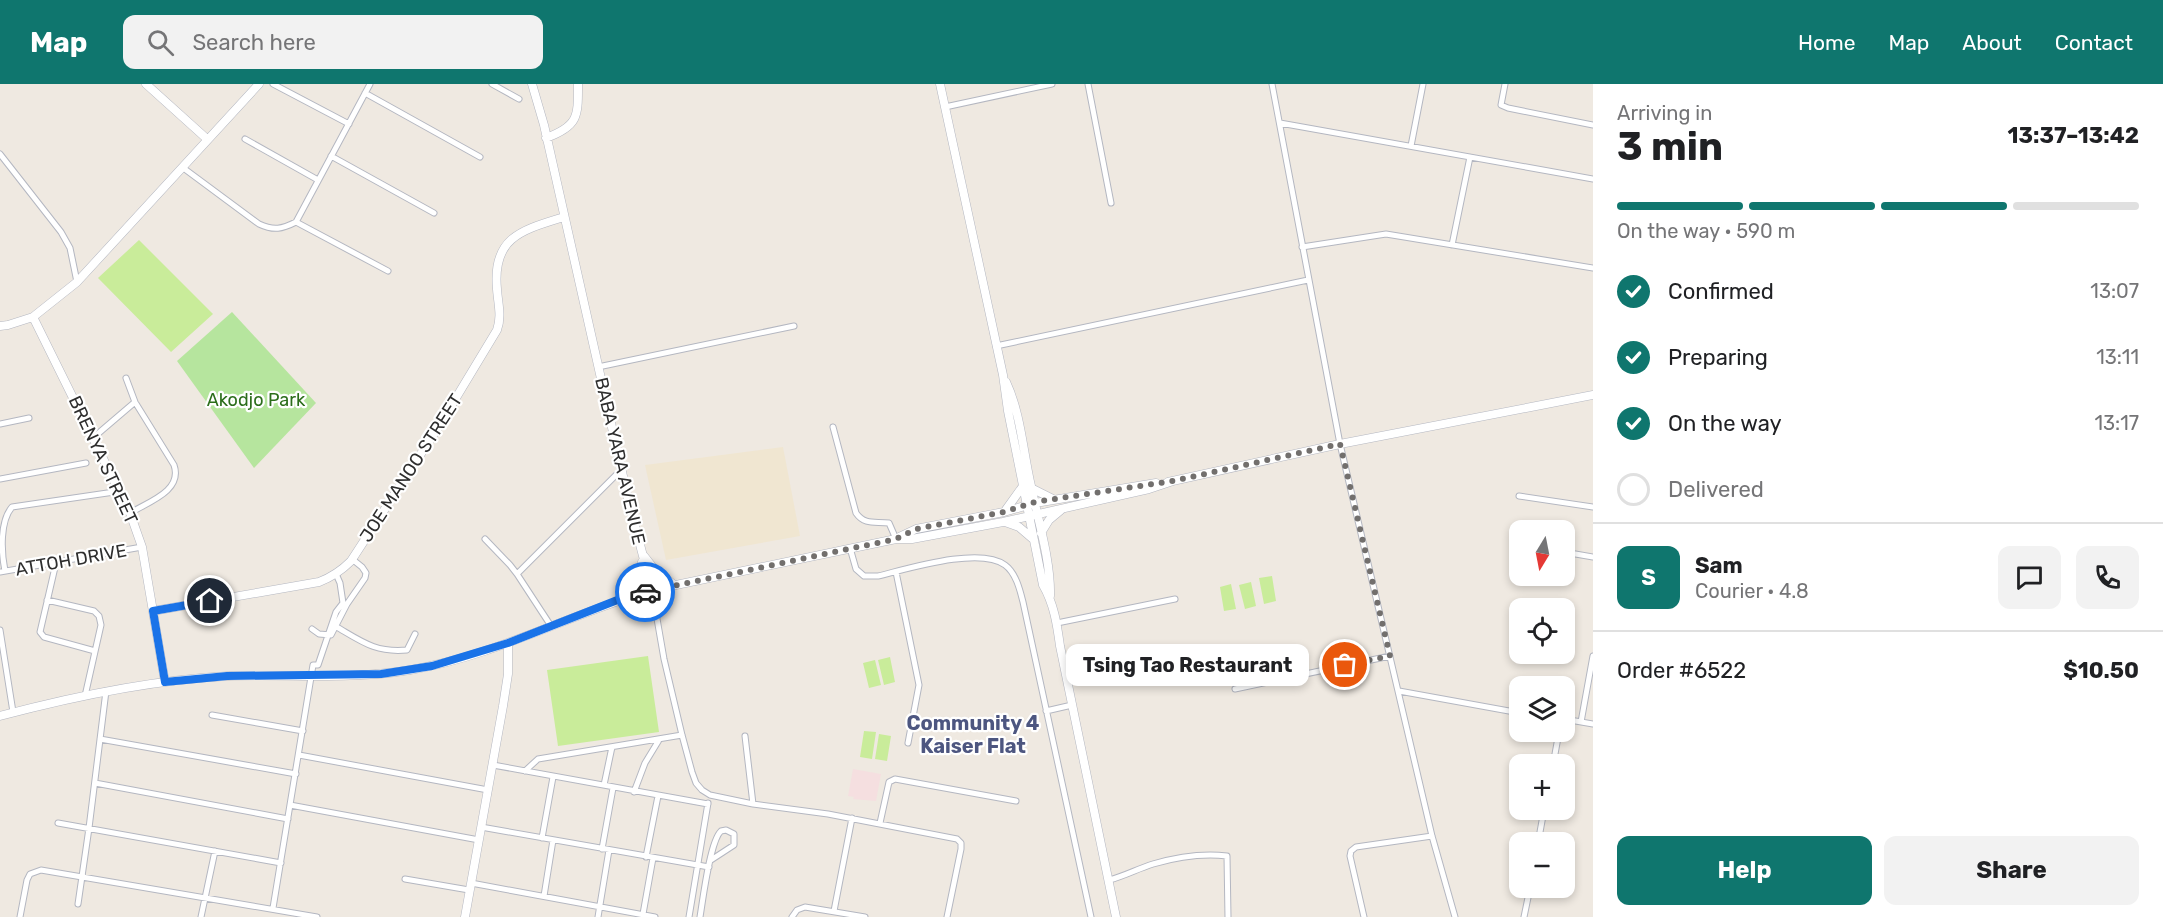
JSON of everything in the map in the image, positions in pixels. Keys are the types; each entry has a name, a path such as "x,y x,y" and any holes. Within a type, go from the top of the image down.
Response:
{"main road":[{"path":"146,84 207,140"},
{"path":"0,326 33,316 77,282 259,84"},
{"name":"BABA YARA AVENUE","path":"532,84 544,124"},
{"name":"BABA YARA AVENUE","path":"538,84 546,138 598,368 652,590"},
{"path":"546,138 560,133 575,120 578,111 578,84"},
{"path":"940,84 1003,375 1008,411 1030,504 1041,533 1050,583 1050,597 1116,917"},
{"name":"JOE MANOO STREET","path":"153,611 319,582 336,574 352,559 440,426 497,330 500,322 500,307 496,276 499,257 508,241 520,232 564,216"},
{"name":"BRENYA STREET","path":"33,316 130,513 142,548 165,682"},
{"path":"896,539 916,529 1004,512 1053,499 1173,481 1340,444 1593,395"},
{"path":"0,716 85,696 165,682 227,676 381,674 453,662 625,597 673,584 896,539 912,539 1004,522 1149,489 1173,481"},
{"path":"1027,487 1053,499"},
{"path":"1004,512 1027,487"},
{"path":"1041,533 1049,520 1062,508"},
{"path":"1033,515 1033,540 1043,585 1050,597"},
{"path":"1004,522 1019,527 1033,540"},
{"path":"642,553 656,570 673,584"},
{"path":"625,597 637,582 642,553"},
{"path":"465,917 508,674 508,643"}],"street":[{"path":"273,84 348,124"},
{"path":"182,167 259,224 269,229 281,230 296,222 370,84"},
{"path":"492,84 519,99"},
{"path":"945,106 1052,84"},
{"path":"1088,84 1111,203"},
{"path":"1272,84 1340,444 1432,836 1455,917"},
{"path":"1411,146 1423,84"},
{"path":"1505,84 1501,105 1593,125"},
{"path":"365,93 480,157"},
{"path":"1280,123 1593,179"},
{"path":"245,139 318,180"},
{"path":"0,154 61,232 70,248 77,282"},
{"path":"331,156 434,213"},
{"path":"1452,245 1470,157"},
{"path":"296,222 388,271"},
{"path":"1302,247 1386,234 1593,268"},
{"path":"996,346 1308,280"},
{"path":"598,368 794,326"},
{"path":"126,378 135,402 177,473 171,488 130,513"},
{"path":"94,437 135,402"},
{"path":"0,423 29,418"},
{"path":"833,427 856,513 868,522 889,523 896,539"},
{"path":"0,479 86,463"},
{"path":"517,574 622,469"},
{"path":"3,571 1,530 6,514 12,507 121,491"},
{"path":"1519,496 1593,507"},
{"path":"485,539 517,574 551,626"},
{"name":"ATTOH DRIVE","path":"3,571 142,548"},
{"path":"850,548 856,569 864,576 978,558 996,560 1011,571 1020,592 1090,917"},
{"path":"1575,554 1593,557"},
{"path":"328,636 331,635 366,573 352,559"},
{"path":"56,563 40,629 41,635 95,651"},
{"path":"896,572 919,679 908,743"},
{"path":"273,909 313,665 318,665 336,612 343,603 336,574"},
{"path":"652,590 664,659 696,783 710,795 753,804 880,823 960,841 961,849 947,917"},
{"path":"1057,623 1175,599"},
{"path":"47,600 97,613 101,626 85,696"},
{"path":"335,626 369,646 393,651 407,650 415,634"},
{"path":"312,629 328,636"},
{"path":"0,630 13,712"},
{"path":"1235,689 1390,656"},
{"path":"1581,722 1593,656"},
{"path":"1399,691 1509,711"},
{"path":"78,904 105,692"},
{"path":"1046,711 1072,705"},
{"path":"212,715 303,730"},
{"path":"1575,721 1593,724"},
{"path":"525,771 538,759 682,735"},
{"path":"745,736 753,804"},
{"path":"100,739 296,774"},
{"path":"634,792 645,762 659,740"},
{"path":"604,785 612,747"},
{"path":"299,755 488,789"},
{"path":"493,765 708,804"},
{"path":"542,838 553,777"},
{"path":"880,823 889,782 893,779 1016,801"},
{"path":"95,783 288,819"},
{"path":"602,849 613,788"},
{"path":"689,917 710,795"},
{"path":"643,915 658,796"},
{"path":"290,805 479,840"},
{"path":"834,911 852,818"},
{"path":"58,823 280,863"},
{"path":"481,827 709,867"},
{"path":"700,917 709,867 718,834 726,830 734,834 734,845 711,860"},
{"path":"1364,917 1350,856 1351,851 1356,847 1432,836"},
{"path":"544,896 553,840"},
{"path":"598,917 609,850"},
{"path":"201,917 215,851"},
{"path":"1109,880 1178,858 1202,855 1227,856 1228,917"},
{"path":"20,917 27,880 30,874 41,870 317,917"},
{"path":"405,879 544,896 655,917"},
{"path":"1524,917 1528,898"},
{"path":"792,917 797,910 805,907 865,917"}],"shaded area":[{"path":"783,447 800,536 666,560 645,465"},
{"path":"853,769 881,774 876,801 853,799 854,797 848,796"}],"green space":[{"path":"139,240 213,314 171,352 98,278"},
{"name":"Akodjo Park","path":"232,312 316,403 254,468 177,361"},
{"path":"1272,576 1276,601 1264,604 1259,578"},
{"path":"1251,582 1256,606 1245,609 1239,585"},
{"path":"1231,584 1236,609 1224,611 1220,587"},
{"path":"648,656 659,732 558,746 547,670"},
{"path":"890,657 895,682 884,685 878,660"},
{"path":"875,660 881,685 869,688 863,663"},
{"path":"864,731 876,732 872,759 860,757"},
{"path":"879,734 891,736 887,761 875,759"}],"way so far":[{"path":"645,592 673,584 896,539 916,529 1004,512 1035,502 1173,481 1340,444 1390,656 1345,665"}],"place":[{"name":"Tsing Tao Restaurant","path":"1345,665"}],"district":[{"name":"Community 4 Kaiser Flat","path":"973,734"}],"route":[{"path":"210,601 153,611 165,682 227,676 381,674 432,666 453,662 508,643 625,597 645,592"}]}
